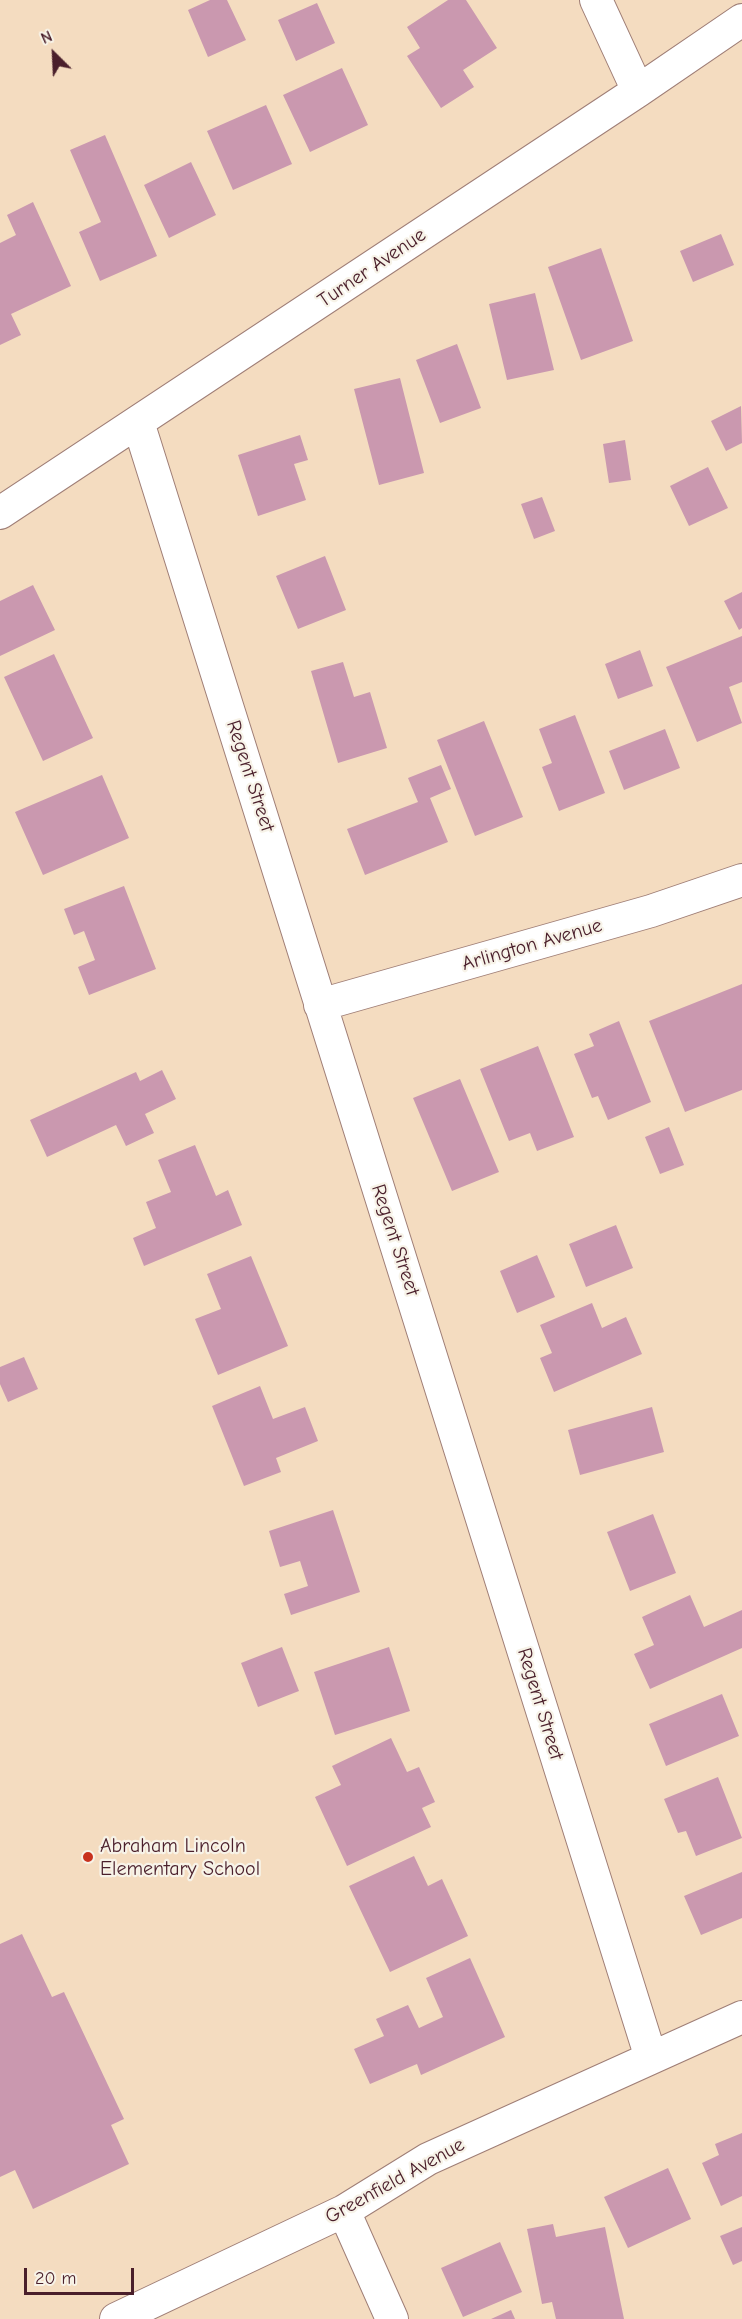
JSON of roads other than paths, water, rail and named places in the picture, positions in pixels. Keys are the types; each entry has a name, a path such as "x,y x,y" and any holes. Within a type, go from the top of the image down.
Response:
{"street":[{"path":"596,0 638,91"},
{"name":"Turner Avenue","path":"0,513 742,20"},
{"name":"Regent Street","path":"138,422 651,2058"},
{"name":"Arlington Avenue","path":"320,1005 651,911 742,880"},
{"name":"Greenfield Avenue","path":"116,2319 344,2211 428,2159 742,2017"},
{"path":"344,2211 392,2319"}],"place":[{"name":"Abraham Lincoln Elementary School","path":"88,1857"}]}
